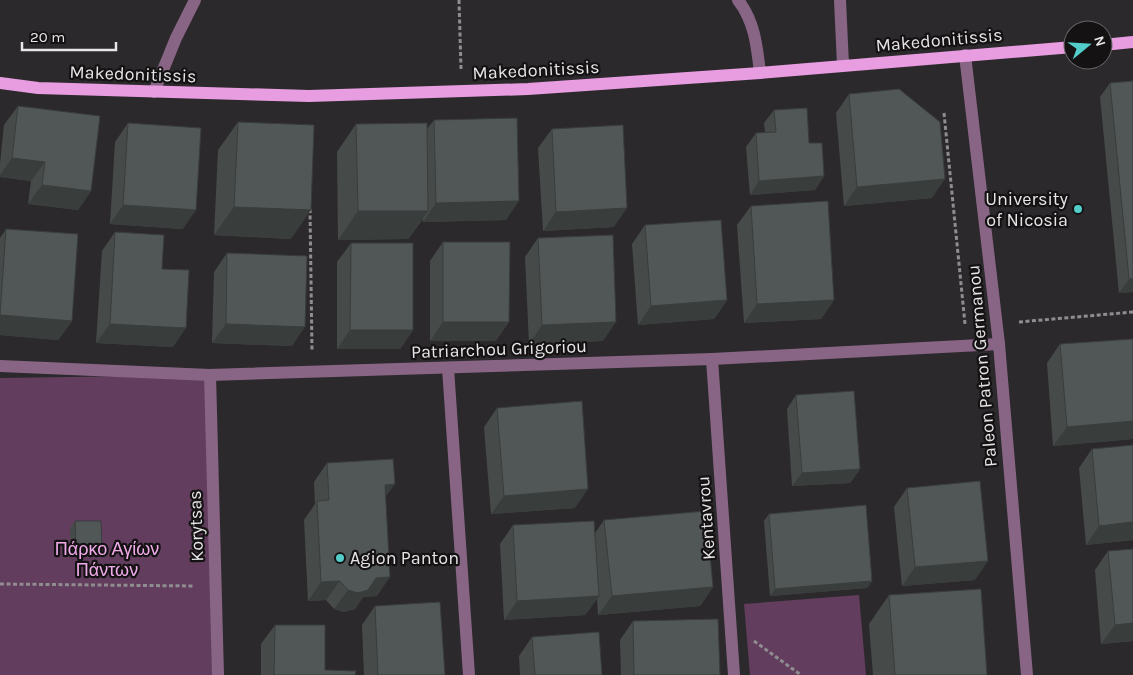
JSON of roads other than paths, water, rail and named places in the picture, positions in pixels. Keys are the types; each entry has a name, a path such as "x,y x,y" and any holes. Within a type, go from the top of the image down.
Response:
{"main road":[{"path":"1113,44 1133,42"},
{"name":"Makedonitissis","path":"0,83 38,88 309,96 528,89 760,73 1063,48"}],"street":[{"path":"154,92 176,38 195,0"},
{"path":"738,0 748,15 755,35 760,73"},
{"path":"840,0 843,66"},
{"name":"Paleon Patron Germanou","path":"965,55 997,324 1027,675"},
{"name":"Patriarchou Grigoriou","path":"0,366 210,375 712,360 999,344"},
{"name":"Kentavrou","path":"712,360 734,675"},
{"path":"448,368 468,675"},
{"name":"Korytsas","path":"210,375 218,675"}],"place":[{"name":"University of Nicosia","path":"1078,209"},
{"name":"Agion Panton","path":"340,558"}],"park label":[{"name":"Πάρκο Αγίων Πάντων","path":"107,559"}]}
